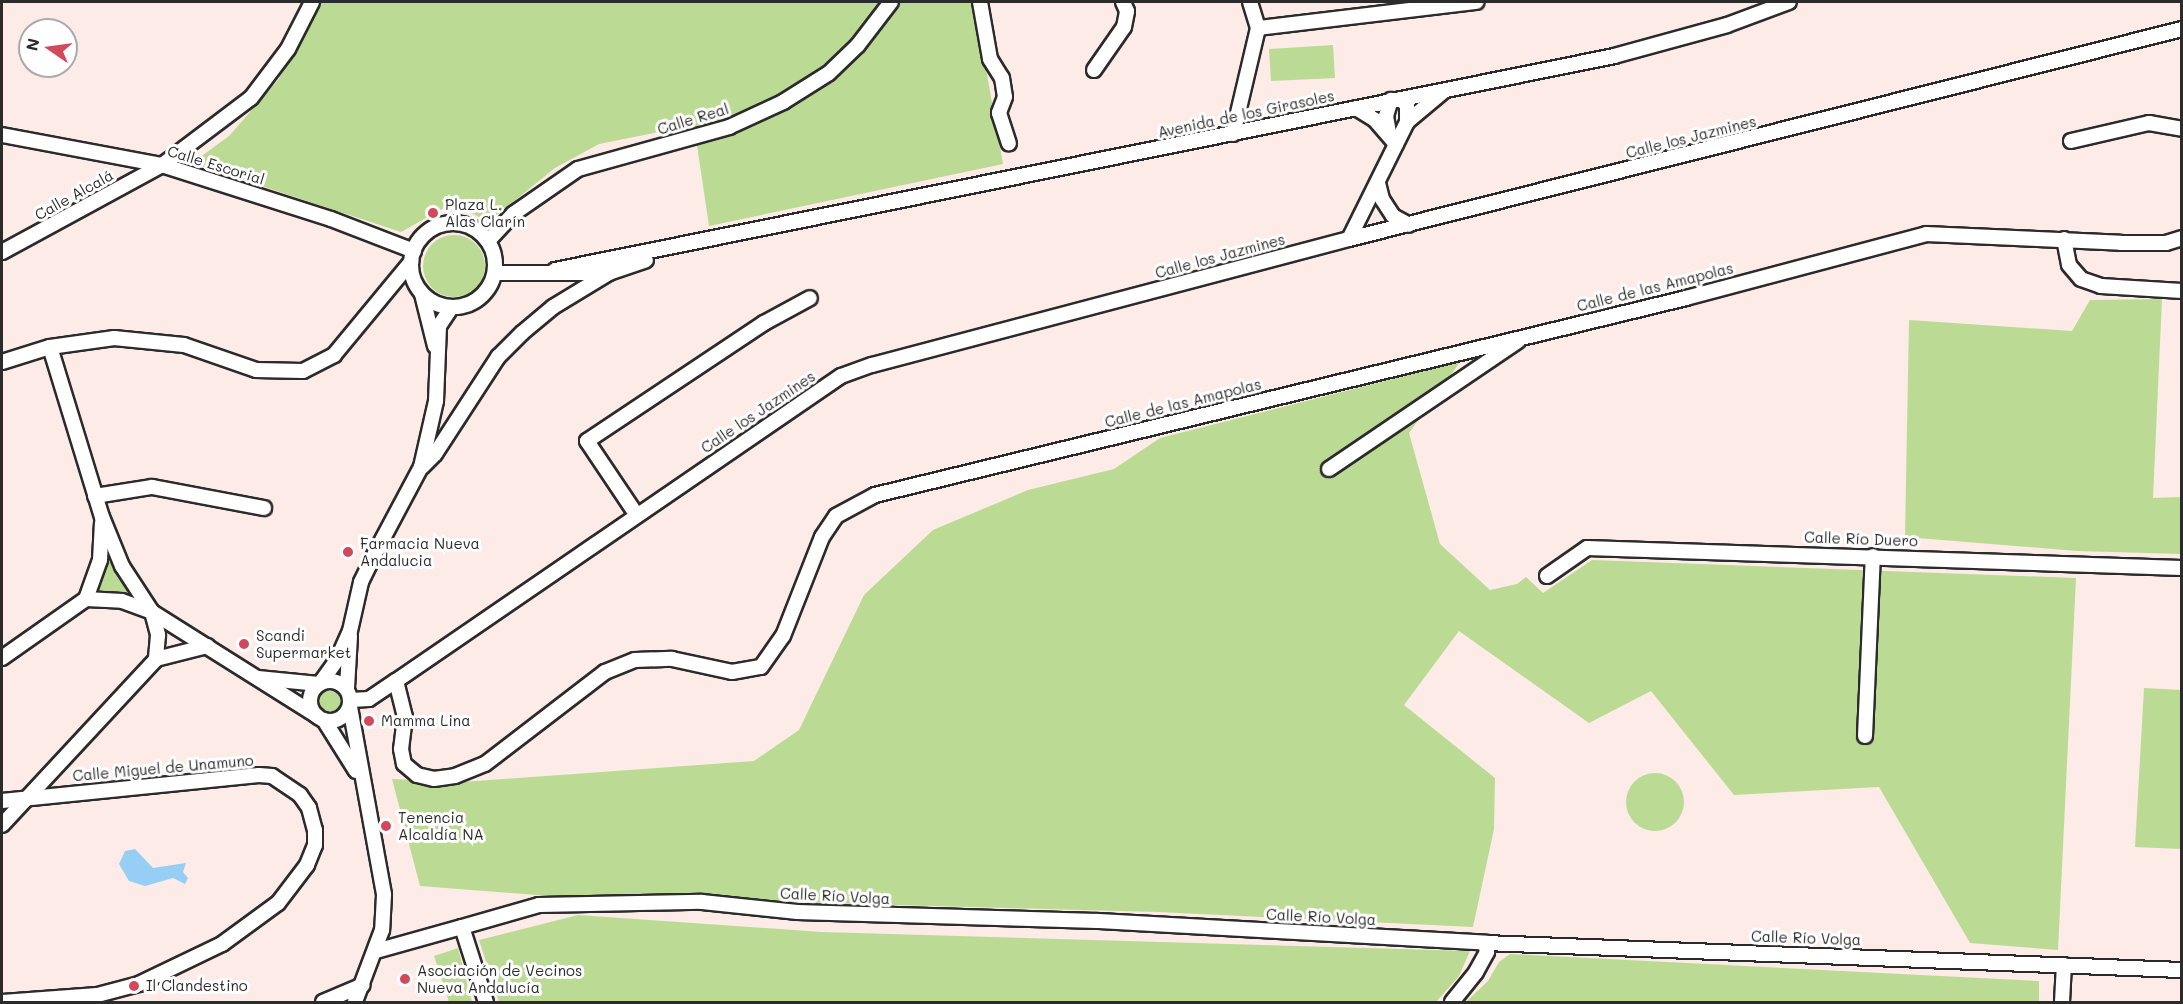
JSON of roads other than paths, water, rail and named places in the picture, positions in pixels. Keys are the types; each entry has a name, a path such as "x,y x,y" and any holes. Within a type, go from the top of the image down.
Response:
{"street":[{"name":"Calle Alcalá","path":"2,252 162,165 251,98 288,49 312,2"},
{"name":"Calle Real","path":"488,241 513,214 578,169 729,128 783,102 828,73 858,45 891,2"},
{"path":"980,2 990,59 1002,78 1005,97 999,113 1009,143"},
{"path":"1094,70 1124,27 1127,11 1123,2"},
{"path":"1233,134 1258,28 1250,2"},
{"path":"1258,28 1476,2"},
{"name":"Avenida de los Girasoles","path":"555,270 706,242 1447,88 1614,56 1727,25 1789,2"},
{"name":"Calle los Jazmines","path":"349,698 369,699 636,514 841,376 872,365 1349,239 2181,29"},
{"path":"1349,239 1378,183 1392,138 1447,88"},
{"path":"1392,138 1386,116 1396,99 1407,105 1407,122"},
{"path":"1356,108 1392,138"},
{"path":"2071,141 2149,123 2181,129"},
{"name":"Calle Escorial","path":"2,135 162,165 331,219 412,257"},
{"path":"1378,183 1382,199 1394,216 1409,225"},
{"path":"2,362 50,347 114,338 184,345 256,370 303,370 334,354 392,290 430,230 454,223 479,232 488,241 495,273 484,294 475,302 452,308 430,301 422,293 392,290"},
{"name":"Calle de las Amapolas","path":"396,681 405,717 401,749 405,764 417,775 434,779 455,776 485,764 606,672 635,660 672,659 732,672 761,668 783,636 822,537 836,516 875,495 1686,298 1926,234 2166,243 2181,238"},
{"path":"2064,239 2069,265 2081,279 2102,286 2181,291"},
{"name":"Avenida de los Girasoles","path":"421,467 435,454 498,357 553,307 609,273 706,242"},
{"path":"412,257 436,348"},
{"name":"Avenida de los Girasoles","path":"495,273 555,270 609,273"},
{"path":"636,514 587,441 765,323 810,298"},
{"path":"359,775 310,700 337,660 350,631 361,582 421,467 436,401 436,348 439,326 452,308"},
{"path":"1329,469 1527,335"},
{"path":"50,347 102,517 122,566 152,612 158,635 156,659"},
{"path":"95,496 152,487 264,508"},
{"path":"2,658 86,599 100,560 102,517"},
{"name":"Calle Río Duero","path":"1547,576 1587,548 2181,568"},
{"path":"1865,736 1873,556"},
{"path":"86,599 122,601 152,612 320,718 336,720 349,698"},
{"path":"350,631 349,698 359,775 384,895 382,930 355,1002"},
{"path":"2,825 156,659 207,646"},
{"path":"256,678 320,683 335,681 349,698"},
{"name":"Calle Miguel de Unamuno","path":"2,801 31,796 272,776 287,784 309,808 314,820 315,845 307,865 278,903 222,944 128,987 97,995 2,1002"},
{"name":"Calle Río Volga","path":"376,951 539,905 702,902 797,912 1097,921 1485,943 2181,970"},
{"path":"462,927 486,1002"},
{"path":"1452,1002 1476,972 1487,952 1485,943"},
{"path":"2062,1002 2064,965"},
{"path":"323,1002 363,985"}],"water":[{"path":"135,849 153,868 186,863 183,872 188,878 185,884 173,878 145,886 129,881 119,864 125,851"}],"place":[{"name":"Plaza L. Alas Clarín","path":"433,213"},
{"name":"Farmacia Nueva Andalucia","path":"348,552"},
{"name":"Scandi Supermarket","path":"244,644"},
{"name":"Mamma Lina","path":"369,721"},
{"name":"Tenencia Alcaldía NA","path":"386,826"},
{"name":"Asociación de Vecinos Nueva Andalucía","path":"405,979"},
{"name":"Il Clandestino","path":"134,986"}]}
